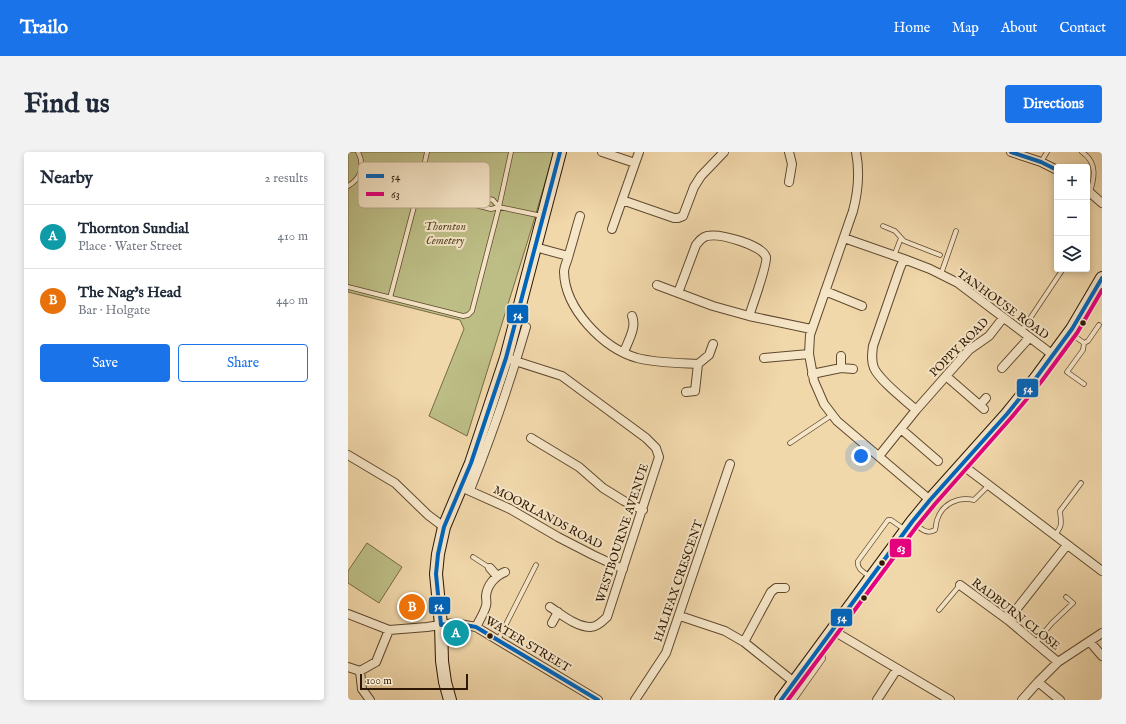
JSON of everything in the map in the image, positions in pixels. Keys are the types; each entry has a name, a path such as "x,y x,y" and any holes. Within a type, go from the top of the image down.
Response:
{"main road":[{"path":"450,700 444,682 442,661 441,625 436,574 438,554 444,527 465,489 471,463 511,359 534,247 560,152"},
{"path":"781,700 909,526 961,464 1007,414 1053,355 1069,333 1102,278"}],"street":[{"path":"602,152 635,163"},
{"path":"612,229 638,152"},
{"path":"622,200 674,218 683,216 694,187 701,176 724,152"},
{"path":"789,152 792,164 789,182"},
{"path":"856,152 858,163 857,195 853,211 811,329 809,354 812,374 824,404 832,416 930,500"},
{"path":"1011,152 1041,162 1054,168"},
{"path":"1090,192 1102,203"},
{"path":"580,216 564,270 570,298 577,311 593,330 612,346 635,357 658,363 698,364 709,355 713,344"},
{"path":"678,293 699,240 707,236 728,237 762,252 766,257 766,266 749,316"},
{"name":"TANHOUSE ROAD","path":"844,238 904,259 958,284 1053,355"},
{"path":"534,247 568,256"},
{"path":"904,259 872,346 872,358 874,368 882,379 916,410"},
{"path":"657,285 713,306 749,316 811,329"},
{"path":"825,291 862,306"},
{"path":"624,352 633,326 634,320 632,316"},
{"name":"POPPY ROAD","path":"879,456 946,376 970,350 989,336 1003,318"},
{"path":"511,359 526,327"},
{"path":"1002,368 1029,338"},
{"path":"764,358 809,354"},
{"path":"841,356 841,368"},
{"name":"WESTBOURNE AVENUE","path":"511,359 562,376 646,438 656,448 659,457 607,617 601,623 591,627 577,623 550,607"},
{"path":"686,392 695,391 698,364"},
{"path":"812,374 841,368 853,369"},
{"path":"946,376 982,407 986,398"},
{"path":"901,429 936,456"},
{"path":"531,438 579,467 608,491 643,510"},
{"path":"348,455 395,483 428,515 444,527"},
{"name":"HALIFAX CRESCENT","path":"635,700 666,653 680,616 730,464"},
{"path":"961,464 1102,571"},
{"name":"MOORLANDS ROAD","path":"465,489 510,509 593,556 623,569"},
{"path":"1008,620 1067,545"},
{"path":"490,568 497,576"},
{"path":"476,627 486,606 486,595 493,580 505,572"},
{"path":"768,582 772,591"},
{"name":"RADBURN CLOSE","path":"960,585 1008,620 1058,662"},
{"path":"744,642 772,591 776,588 786,588"},
{"path":"552,623 558,612"},
{"path":"348,614 389,630 376,662 360,671 348,667"},
{"path":"680,616 725,631 744,642 794,682"},
{"name":"WATER STREET","path":"389,630 454,623 476,627 598,700"},
{"path":"832,630 950,700"},
{"path":"1022,700 1058,662 1102,633"},
{"path":"1090,642 1102,656"},
{"path":"877,700 897,669"},
{"path":"360,671 362,689 370,700"},
{"path":"1038,682 1060,700"}],"lane":[{"path":"358,152 361,162"},
{"path":"425,162 427,152"},
{"path":"348,287 462,316 468,315 472,311 511,152"},
{"path":"1041,162 1046,152"},
{"path":"1082,152 1089,157 1094,172 1090,187"},
{"path":"348,186 355,182 358,178"},
{"path":"490,199 493,200 498,206 542,216"},
{"path":"483,208 491,210 498,206"},
{"path":"390,298 414,208"},
{"path":"884,226 895,231 901,238 940,255"},
{"path":"941,275 956,231"},
{"path":"894,256 901,238"},
{"path":"1021,332 1061,272"},
{"path":"1084,384 1067,372 1083,350 1084,343 1088,341 1099,325"},
{"path":"1069,333 1084,343"},
{"path":"790,443 832,416"},
{"path":"1055,536 1061,527 1062,522 1060,511 1081,483"},
{"path":"871,577 859,568 857,562 887,521 891,520 924,531 935,530 938,517 950,502 968,499 974,500 989,485"},
{"path":"473,557 490,568"},
{"path":"498,640 536,565"},
{"path":"939,610 960,585"},
{"path":"1036,642 1073,602 1066,597"},
{"path":"794,700 823,659 822,644"}],"green space":[{"name":"Thornton Cemetery","path":"348,152 554,152 467,436 429,416 464,329 460,320 348,292"},
{"path":"367,543 402,567 379,603 348,583 348,571"}],"transit line":[{"name":"54","path":"560,152 506,358 471,463 444,527 438,554 436,574 441,625 454,623 476,627 598,700"},
{"name":"54","path":"1011,152 1041,162 1054,168"},
{"name":"54","path":"781,700 912,522 1007,414 1036,378 1072,329 1102,278"},
{"name":"63","path":"788,700 917,526 1041,382 1077,333 1102,290"}],"place":[{"name":"The Nag's Head","path":"412,607"},
{"name":"Thornton Sundial","path":"456,633"}]}
